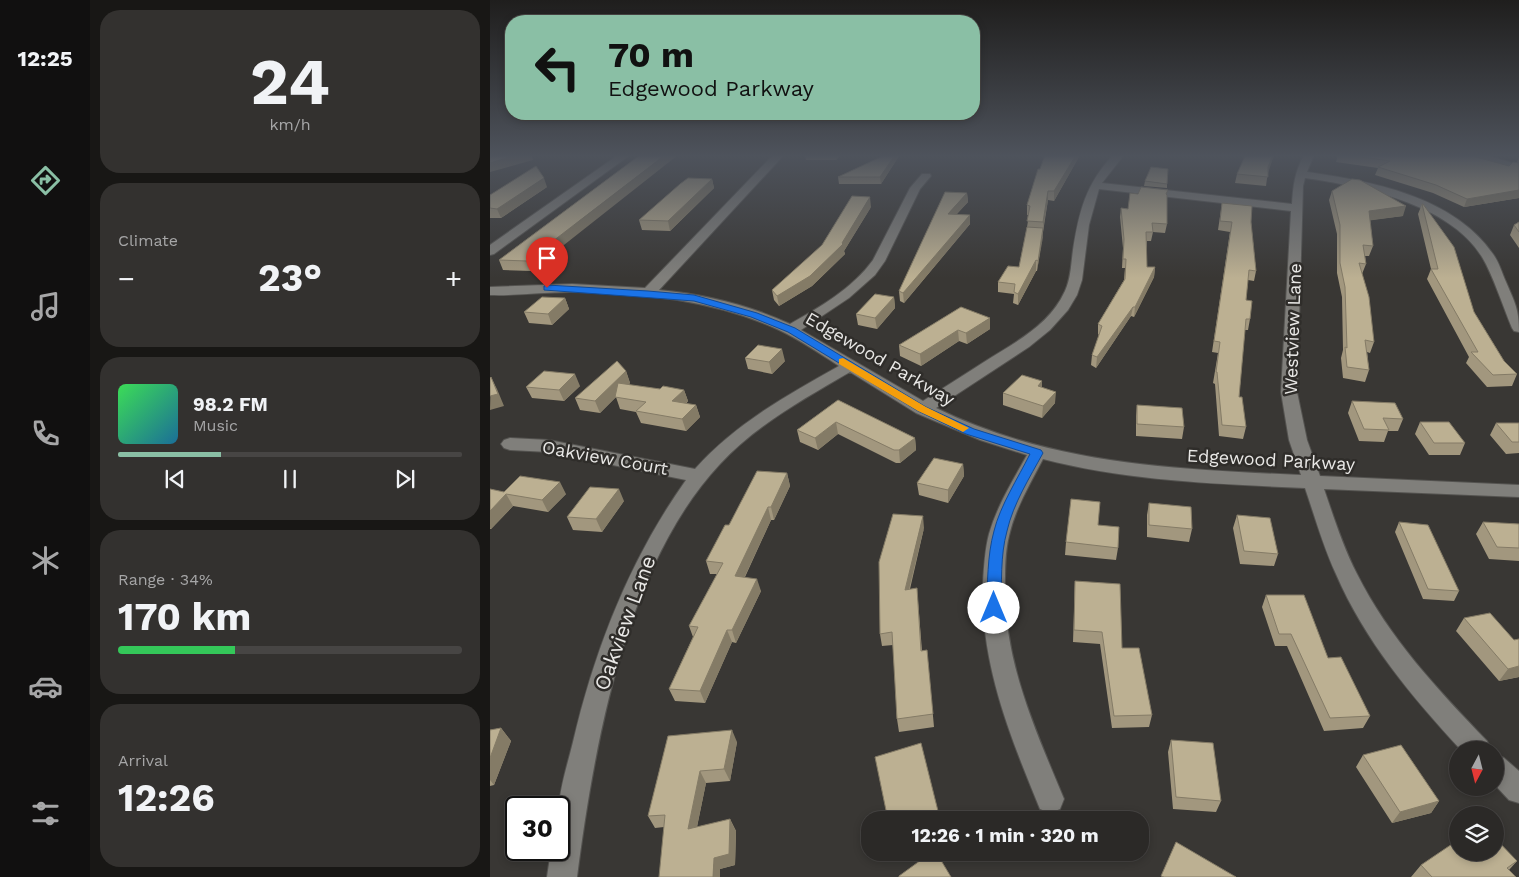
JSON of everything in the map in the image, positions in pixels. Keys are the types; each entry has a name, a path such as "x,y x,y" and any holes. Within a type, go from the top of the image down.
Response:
{"street":[{"path":"490,250 567,196"},
{"path":"648,293 740,196"},
{"path":"791,330 843,296 859,284 872,270 882,256 883,249 911,196"},
{"path":"922,409 1030,340 1064,306 1076,281 1083,216 1091,196"},
{"path":"1195,196 1297,208"},
{"name":"Westview Lane","path":"1298,196 1289,392 1298,440 1335,548 1347,576 1369,616 1391,650 1431,700 1470,741"},
{"path":"1396,196 1436,213 1462,228 1488,256 1519,328"},
{"path":"490,240 503,241"},
{"name":"Edgewood Parkway","path":"490,291 547,288 648,293 694,298 725,306 791,330 922,409 970,431 1037,453 1125,471 1312,482 1519,491"},
{"name":"Oakview Lane","path":"562,877 576,788 591,720 609,659 634,587 654,544 699,476 738,438 761,418 850,366"},
{"name":"Oakview Court","path":"510,444 549,446 699,476"},
{"path":"1037,453 1000,529 993,592 994,624 1007,689 1021,730 1050,799"},
{"path":"1504,776 1519,790"}],"building":[{"path":"490,196 517,196 497,209 490,208"},
{"path":"585,196 612,196 527,261 499,260"},
{"path":"666,196 694,196 668,221 639,220"},
{"path":"852,196 870,197 843,244 810,276 777,296 772,290 822,245"},
{"path":"943,196 964,196 948,214 970,215 903,293 899,291"},
{"path":"1030,196 1047,196 1043,222 1027,221 1030,206 1027,205"},
{"path":"1130,196 1167,196 1167,224 1152,223 1153,232 1146,232 1147,267 1155,267 1135,307 1133,307 1097,357 1092,355 1102,326 1098,324 1125,279 1126,259 1123,259 1124,239 1121,208 1128,209"},
{"path":"1333,196 1388,196 1406,206 1369,211 1373,246 1363,245 1366,264 1359,263 1369,297 1374,342 1365,340 1369,370 1347,367 1345,287 1340,263 1340,225"},
{"path":"1460,196 1485,196 1467,199"},
{"path":"1222,203 1252,206 1251,222 1256,271 1249,270 1246,300 1252,301 1250,319 1246,319 1239,397 1242,397 1246,427 1222,425 1216,372 1220,342 1214,341 1232,222 1220,221"},
{"path":"1422,204 1454,247 1474,312 1504,361 1517,374 1493,375 1471,352 1478,352 1431,269 1438,269"},
{"path":"1519,222 1519,232 1514,225"},
{"path":"1027,227 1043,228 1038,261 1036,260 1018,294 1014,292 1015,284 998,282 1008,266 1019,267"},
{"path":"875,294 894,297 875,318 856,314"},
{"path":"542,297 565,298 548,314 524,312"},
{"path":"961,307 990,318 966,333 958,330 920,354 899,345"},
{"path":"758,345 782,349 769,362 745,358"},
{"path":"617,361 626,371 595,401 575,398"},
{"path":"544,371 575,374 559,390 526,387"},
{"path":"1022,375 1042,381 1038,386 1056,392 1043,406 1003,393"},
{"path":"490,378 498,394 490,396"},
{"path":"618,383 660,389 663,386 684,390 672,401 696,405 682,419 636,411 646,402 615,397"},
{"path":"838,400 915,438 899,450 894,450 836,422 815,438 797,430"},
{"path":"1352,401 1395,403 1403,419 1383,418 1389,430 1364,429"},
{"path":"1137,405 1182,408 1184,427 1137,424"},
{"path":"1420,422 1449,422 1465,443 1434,443"},
{"path":"1496,423 1519,423 1519,442 1512,442"},
{"path":"934,458 963,464 948,490 917,483"},
{"path":"757,471 787,473 771,507 768,507 735,576 757,579 732,630 727,630 700,691 669,689 698,627 689,626 723,563 706,561 725,525 729,525"},
{"path":"520,476 560,482 542,500 506,494 490,511 490,489 504,492"},
{"path":"590,487 619,489 596,519 567,517"},
{"path":"1071,499 1100,502 1098,525 1119,527 1118,548 1066,542"},
{"path":"1149,503 1191,507 1192,529 1149,525"},
{"path":"893,514 923,516 905,590 917,588 921,651 927,650 933,714 897,719 892,632 880,634 879,562"},
{"path":"1237,515 1270,518 1278,554 1244,551"},
{"path":"1399,522 1428,525 1459,591 1428,589"},
{"path":"1483,522 1519,524 1519,548 1497,547"},
{"path":"1075,581 1120,584 1122,648 1139,648 1152,715 1114,716 1102,632 1074,630"},
{"path":"1266,595 1304,595 1328,658 1341,657 1370,716 1330,718 1291,634 1279,634"},
{"path":"1490,613 1514,640 1519,639 1519,666 1508,669 1464,618"},
{"path":"501,728 490,758 490,730"},
{"path":"732,730 724,769 700,771 688,829 730,819 729,854 714,858 713,877 659,877 665,815 648,816 668,736"},
{"path":"1171,740 1213,743 1221,801 1176,797"},
{"path":"921,743 938,811 886,811 875,757"},
{"path":"1401,745 1439,801 1400,812 1363,755"},
{"path":"1176,842 1236,877 1161,876"},
{"path":"1449,846 1449,861 1504,861 1504,847 1517,861 1507,868 1516,877 1432,877 1421,865"},
{"path":"920,861 941,861 951,877 899,877"}],"slow traffic":[{"path":"843,361 922,409 963,428"}],"route":[{"path":"547,288 604,290 694,298 754,315 791,330 922,409 970,431 1037,453 1000,529 993,592 994,608"}]}
